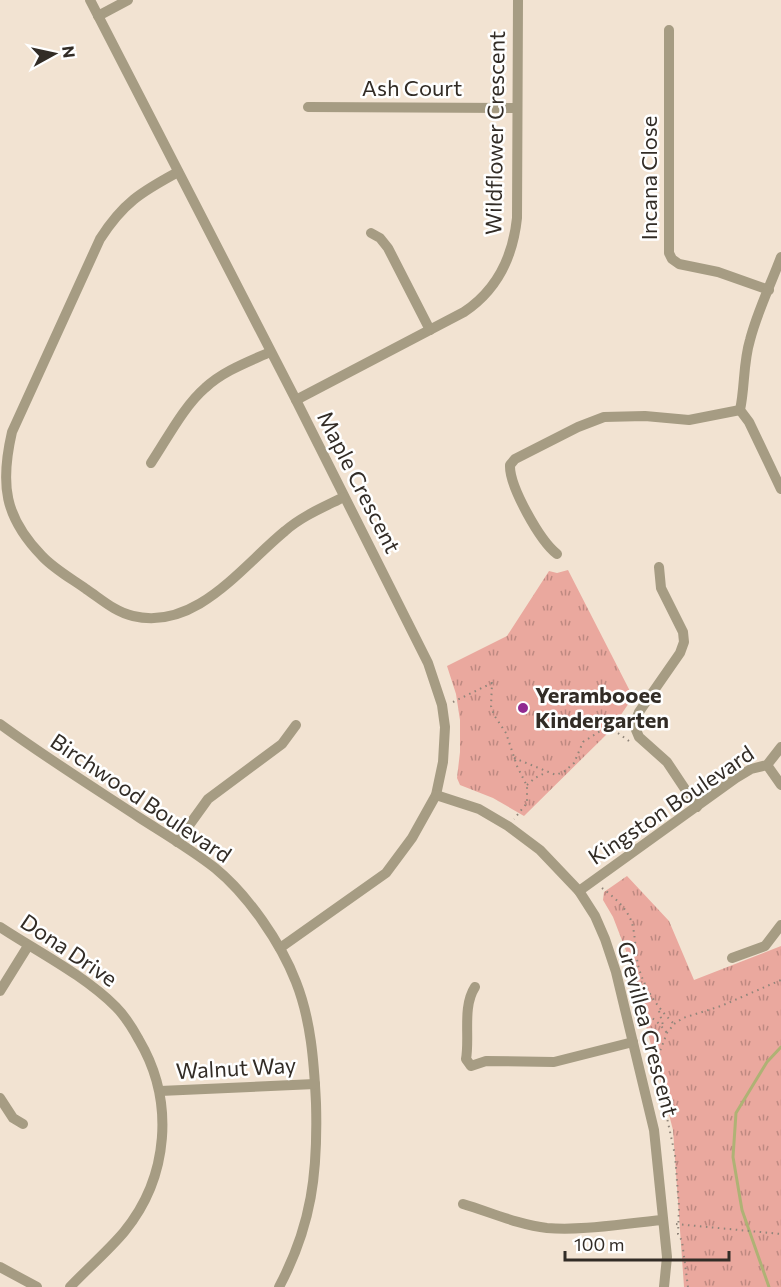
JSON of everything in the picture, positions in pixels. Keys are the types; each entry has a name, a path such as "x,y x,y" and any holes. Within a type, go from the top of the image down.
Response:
{"street":[{"name":"Maple Crescent","path":"90,0 296,400 428,663 442,705 443,762 436,795 412,838 386,873 280,948"},
{"path":"98,16 128,0"},
{"name":"Wildflower Crescent","path":"296,400 477,303 504,268 510,253 517,218 518,0"},
{"name":"Incana Close","path":"669,30 669,253 672,259 679,264 718,272 769,290"},
{"name":"Ash Court","path":"308,107 517,108"},
{"path":"178,172 143,192 125,206 100,239 12,432 6,453 4,508 44,559 112,607 133,616 165,618 197,607 287,529 344,497"},
{"path":"371,233 380,238 388,248 430,330"},
{"path":"781,257 750,339 740,410 749,422 781,489"},
{"path":"151,463 204,388 222,375 270,352"},
{"path":"557,554 542,540 512,481 510,465 515,459 578,427 604,417 645,416 668,420 689,420 740,410"},
{"path":"659,567 661,588 682,632 684,642 680,653 635,718 636,732 667,762 698,807"},
{"name":"Birchwood Boulevard","path":"0,724 38,752 216,869 242,897 280,948 297,983 312,1047 316,1158 312,1196 301,1239 279,1287"},
{"path":"177,842 208,800 282,744 296,725"},
{"name":"Kingston Boulevard","path":"579,891 751,769 767,765 781,747"},
{"path":"767,765 781,785"},
{"name":"Grevillea Crescent","path":"436,795 479,809 508,826 540,850 579,891 605,939 616,972 654,1130 667,1257 664,1287"},
{"path":"732,958 765,946 781,926"},
{"name":"Dona Drive","path":"0,927 96,989 118,1009 147,1054 160,1091 163,1131 161,1154 153,1182 141,1207 124,1232 70,1287"},
{"path":"0,991 28,946"},
{"path":"475,987 468,1004 466,1059 467,1064 471,1066 486,1061 554,1062 633,1042"},
{"name":"Walnut Way","path":"160,1091 315,1084"},
{"path":"0,1098 13,1118 22,1124"},
{"path":"463,1204 530,1225 548,1228 663,1220"},
{"path":"0,1267 37,1287"}],"path":[{"path":"442,705 492,684 491,706 494,715 506,733 527,786 527,803 508,826"},
{"path":"514,758 556,775 574,763 583,741 608,726 630,743 639,737"},
{"path":"527,786 535,778 547,772"},
{"path":"594,881 618,901 627,914 632,923 639,970 650,995 674,1024"},
{"path":"688,1287 682,1241 678,1234 679,1207 675,1155 664,1104 659,1063 660,1051 667,1033 683,1018 721,1006 781,980"},
{"path":"659,1008 663,1028"},
{"path":"626,1015 640,1012 650,1016 667,1033"},
{"path":"678,1224 781,1234"}],"green space":[{"path":"568,570 633,697 610,731 524,816 493,798 460,785 457,778 460,720 456,694 447,666 507,636 549,571 557,573"},
{"path":"627,876 669,921 694,980 781,946 781,1287 684,1287 673,1130 628,956 613,917 603,900 604,892"}],"waterway":[{"path":"769,1287 742,1210 733,1157 736,1113 767,1062 781,1047"}],"place":[{"name":"Yerambooee Kindergarten","path":"523,708"}]}
